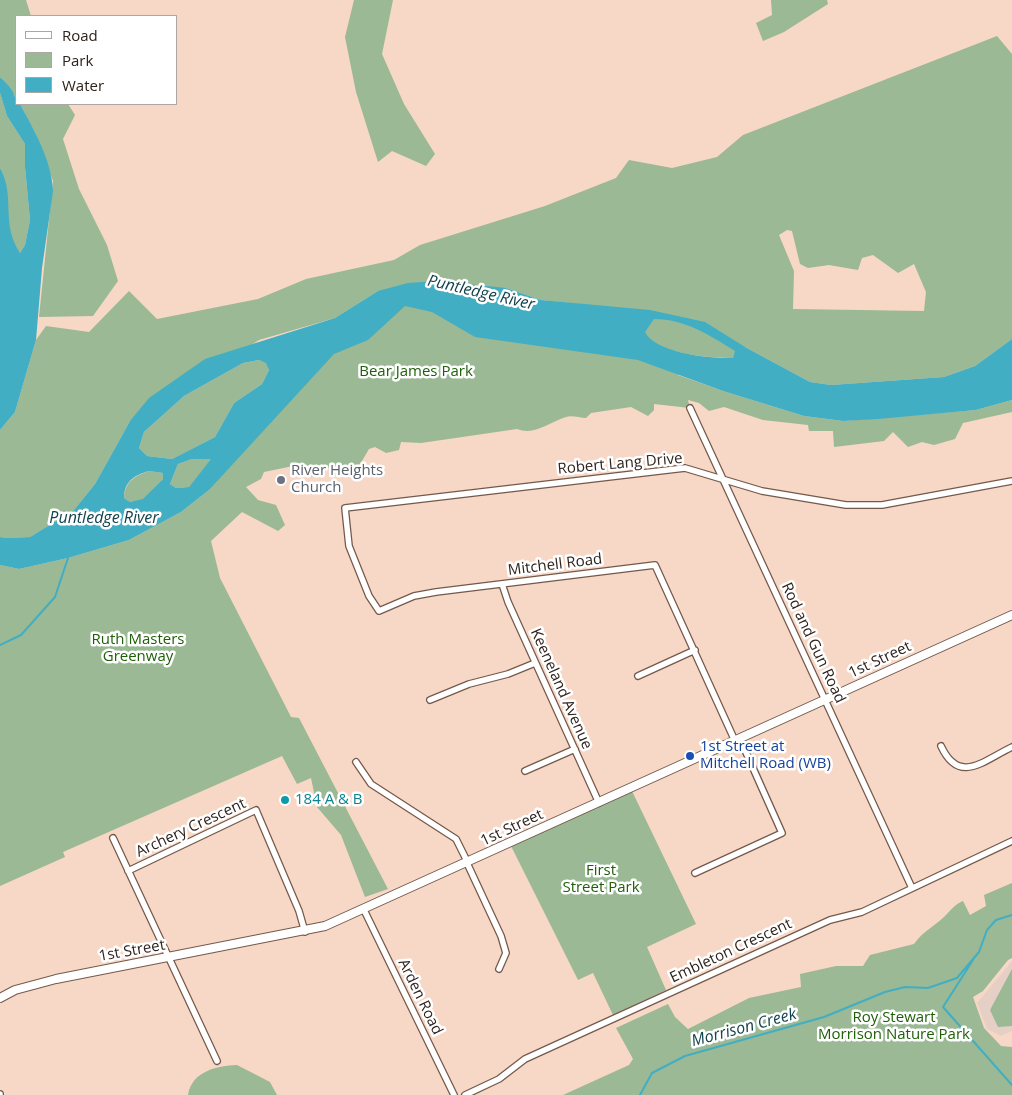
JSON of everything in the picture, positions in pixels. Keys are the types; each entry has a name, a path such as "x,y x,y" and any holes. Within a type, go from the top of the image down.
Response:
{"street":[{"name":"Rod and Gun Road","path":"690,408 912,888"},
{"name":"Robert Lang Drive","path":"345,508 684,468 762,491 846,505 882,505 1012,481"},
{"name":"Mitchell Road","path":"345,508 349,546 369,596 380,611 421,595 655,565 782,833 695,873"},
{"name":"Keeneland Avenue","path":"502,584 535,663 599,803"},
{"name":"1st Street","path":"0,998 16,990 46,981 305,932 325,926 364,910 1012,615"},
{"path":"638,676 695,650"},
{"path":"430,700 469,684 508,674 535,663"},
{"path":"941,746 951,764 960,768 968,767 1012,748"},
{"path":"525,771 574,749"},
{"path":"356,762 371,784 456,839 501,936 506,953 499,969"},
{"name":"Archery Crescent","path":"128,871 256,810 299,911 305,932"},
{"path":"112,838 217,1062"},
{"name":"Embleton Crescent","path":"465,1095 499,1079 534,1055 830,920 862,912 1012,841"},
{"name":"Arden Road","path":"364,910 454,1095"}],"shaded area":[{"path":"1012,961 1012,1031 1001,1036 987,1029 977,1003"}],"green space":[{"path":"0,0 26,0 31,15 15,15 15,96 0,77"},
{"path":"354,0 393,0 382,54 404,104 435,154 426,166 392,151 378,162 356,92 345,37"},
{"path":"771,0 827,0 828,4 784,32 763,41 756,23 772,15"},
{"path":"997,36 1012,54 1012,339 975,366 944,377 831,385 810,382 745,347 736,351 733,358 701,356 666,349 649,340 626,309 541,300 506,288 378,291 335,318 259,340 130,421 95,484 74,510 30,537 0,537 0,430 15,412 36,340 46,326 89,332 129,291 157,319 258,299 306,279 394,260 420,245 545,206 616,178 629,160 672,168 717,157 743,135","holes":["787,230 792,231 800,264 808,268 829,265 858,270 862,258 873,255 898,273 914,264 926,292 924,311 793,309 794,271 779,235"]},
{"path":"0,93 7,116 25,144 25,167 30,220 25,245 20,253 11,245 0,217 6,188 0,168"},
{"path":"21,105 69,105 75,115 63,139 79,189 107,245 118,281 93,316 39,317 53,181 35,133"},
{"path":"414,302 675,369 678,375 804,416 843,421 976,410 1012,400 1012,412 963,423 955,439 934,445 922,442 908,447 893,432 884,441 834,447 833,431 809,431 808,425 763,420 724,407 709,411 699,403 688,400 690,408 654,404 654,410 648,416 631,407 591,413 586,418 566,417 542,428 530,431 517,429 421,443 401,442 399,450 386,453 375,447 369,449 353,476 341,476 337,468 326,468 313,477 302,471 298,465 264,472 261,479 246,487 258,500 276,505 285,525 278,531 242,512 211,541 220,578 291,717 299,718 388,889 365,897 341,835 317,807 311,778 297,784 282,756 63,852 65,857 0,886 0,565 19,569 68,558 129,540 181,512 209,490 318,355 393,307"},
{"path":"259,360 267,363 269,370 262,384 234,403 215,437 172,459 147,456 139,448 144,432 184,396 243,363"},
{"path":"192,459 212,459 189,487 176,488 170,484 178,464"},
{"path":"149,471 163,473 163,479 143,500 130,502 124,498 126,488 131,480"},
{"name":"First Street Park","path":"631,789 696,924 647,947 666,990 613,1015 593,973 578,980 510,844"},
{"name":"Roy Stewart Morrison Nature Park","path":"1012,883 1012,958 1008,960 983,991 973,997 984,1028 1001,1046 1012,1047 1012,1095 563,1095 629,1065 633,1059 616,1028 668,1004 675,1017 688,1029 749,998 801,987 800,974 836,966 863,966 870,955 914,944 953,907 963,901 970,915 986,906 984,895"},
{"path":"1012,969 1012,1026 998,1027 990,1010"},
{"path":"237,1065 270,1082 277,1095 188,1095 190,1087 195,1080 206,1071"}],"water":[{"path":"0,77 11,89 15,96 15,105 21,105 36,135 46,157 53,191 42,268 36,340 15,412 0,430 0,168 7,189 11,231 20,253 25,245 30,220 25,167 25,144 7,116 0,93"},
{"name":"Puntledge River","path":"437,281 506,288 541,300 650,310 705,322 745,347 810,382 831,385 944,377 975,366 1012,339 1012,400 976,410 878,419 843,421 804,416 723,391 638,360 475,337 432,312 405,306 368,340 334,354 209,490 181,512 129,540 68,558 19,569 0,565 0,537 30,537 74,510 95,484 130,421 149,398 205,359 335,318 378,291 408,283","holes":["654,319 676,322 696,329 735,351 733,358 698,356 671,350 651,339 645,332","259,360 266,363 269,370 262,384 234,403 215,437 172,459 147,456 139,448 144,432 184,396 243,363","192,459 211,459 189,487 176,488 170,484 178,464","149,471 163,473 163,479 143,499 130,502 124,498 124,492 128,483 134,477"]}],"waterway":[{"path":"0,645 21,635 55,597 68,558"},
{"name":"Morrison Creek","path":"640,1095 652,1073 685,1056 824,1017 885,992 905,987 928,988 957,978 979,952 987,930 996,920 1012,915"},
{"path":"973,960 943,1007 1012,1085"}],"place":[{"name":"River Heights Church","path":"281,480"},
{"name":"1st Street at Mitchell Road (WB)","path":"690,756"},
{"name":"184 A & B","path":"285,800"}],"park label":[{"name":"Bear James Park","path":"416,372"},
{"name":"Ruth Masters Greenway","path":"138,648"}]}
